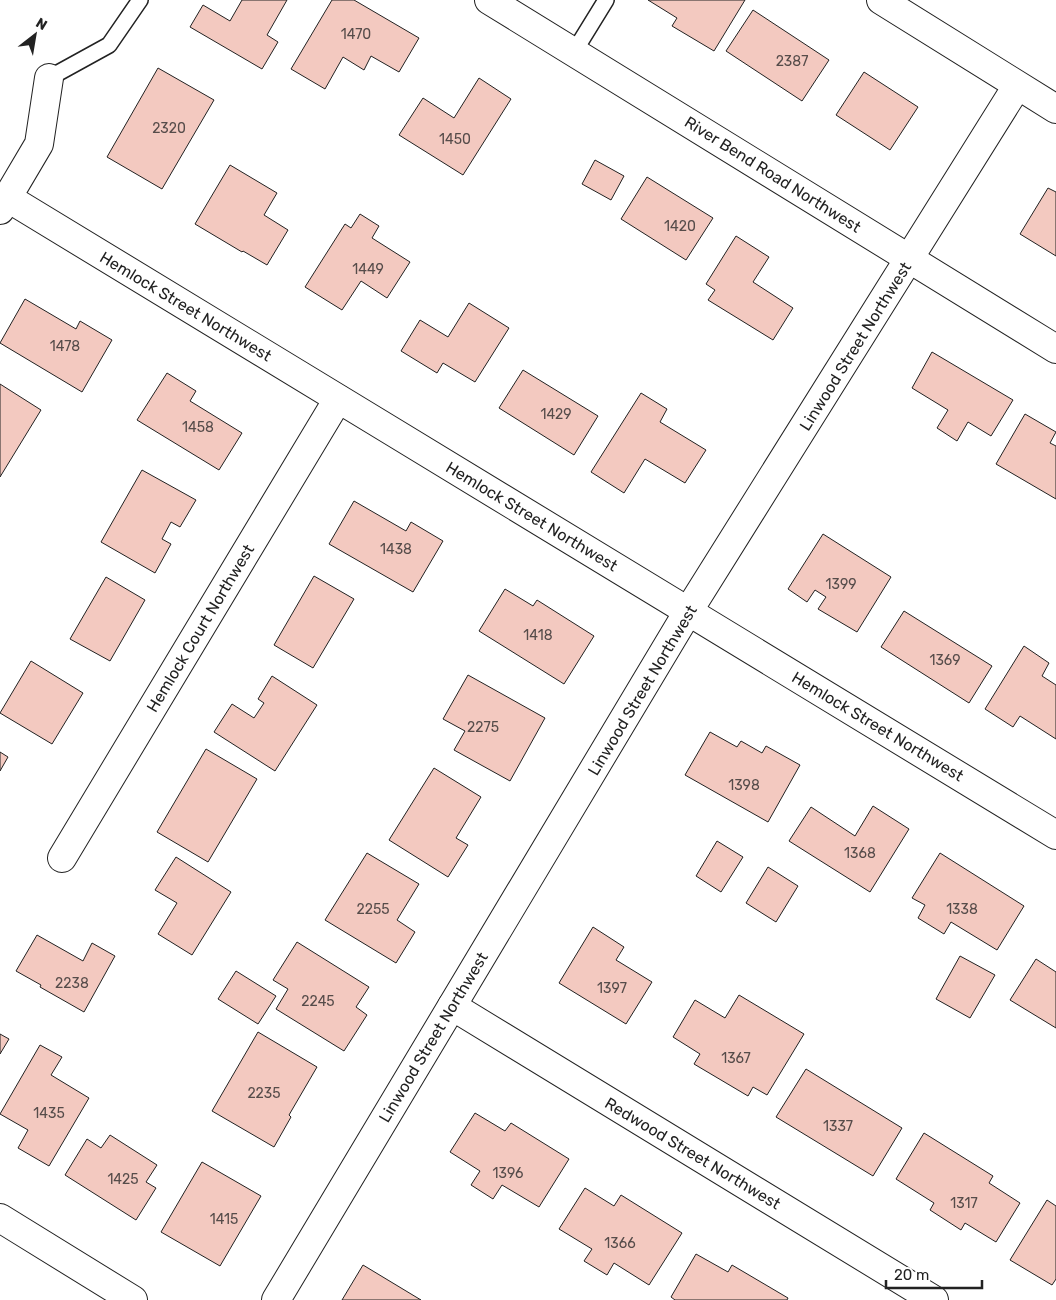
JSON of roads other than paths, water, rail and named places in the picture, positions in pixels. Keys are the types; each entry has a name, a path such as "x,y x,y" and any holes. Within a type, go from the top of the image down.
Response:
{"street":[{"name":"River Bend Road Northwest","path":"489,0 1056,349"},
{"path":"881,0 1056,109"},
{"path":"4,204 39,144 49,78"},
{"name":"Linwood Street Northwest","path":"276,1300 689,610 1017,86"},
{"name":"Hemlock Street Northwest","path":"4,204 338,399 689,610 1056,835"},
{"name":"Hemlock Court Northwest","path":"62,858 338,399"},
{"name":"Redwood Street Northwest","path":"452,1006 934,1300"},
{"path":"0,1218 133,1300"}],"lane":[{"path":"49,78 109,45 140,0"},
{"path":"574,52 606,0"}]}
